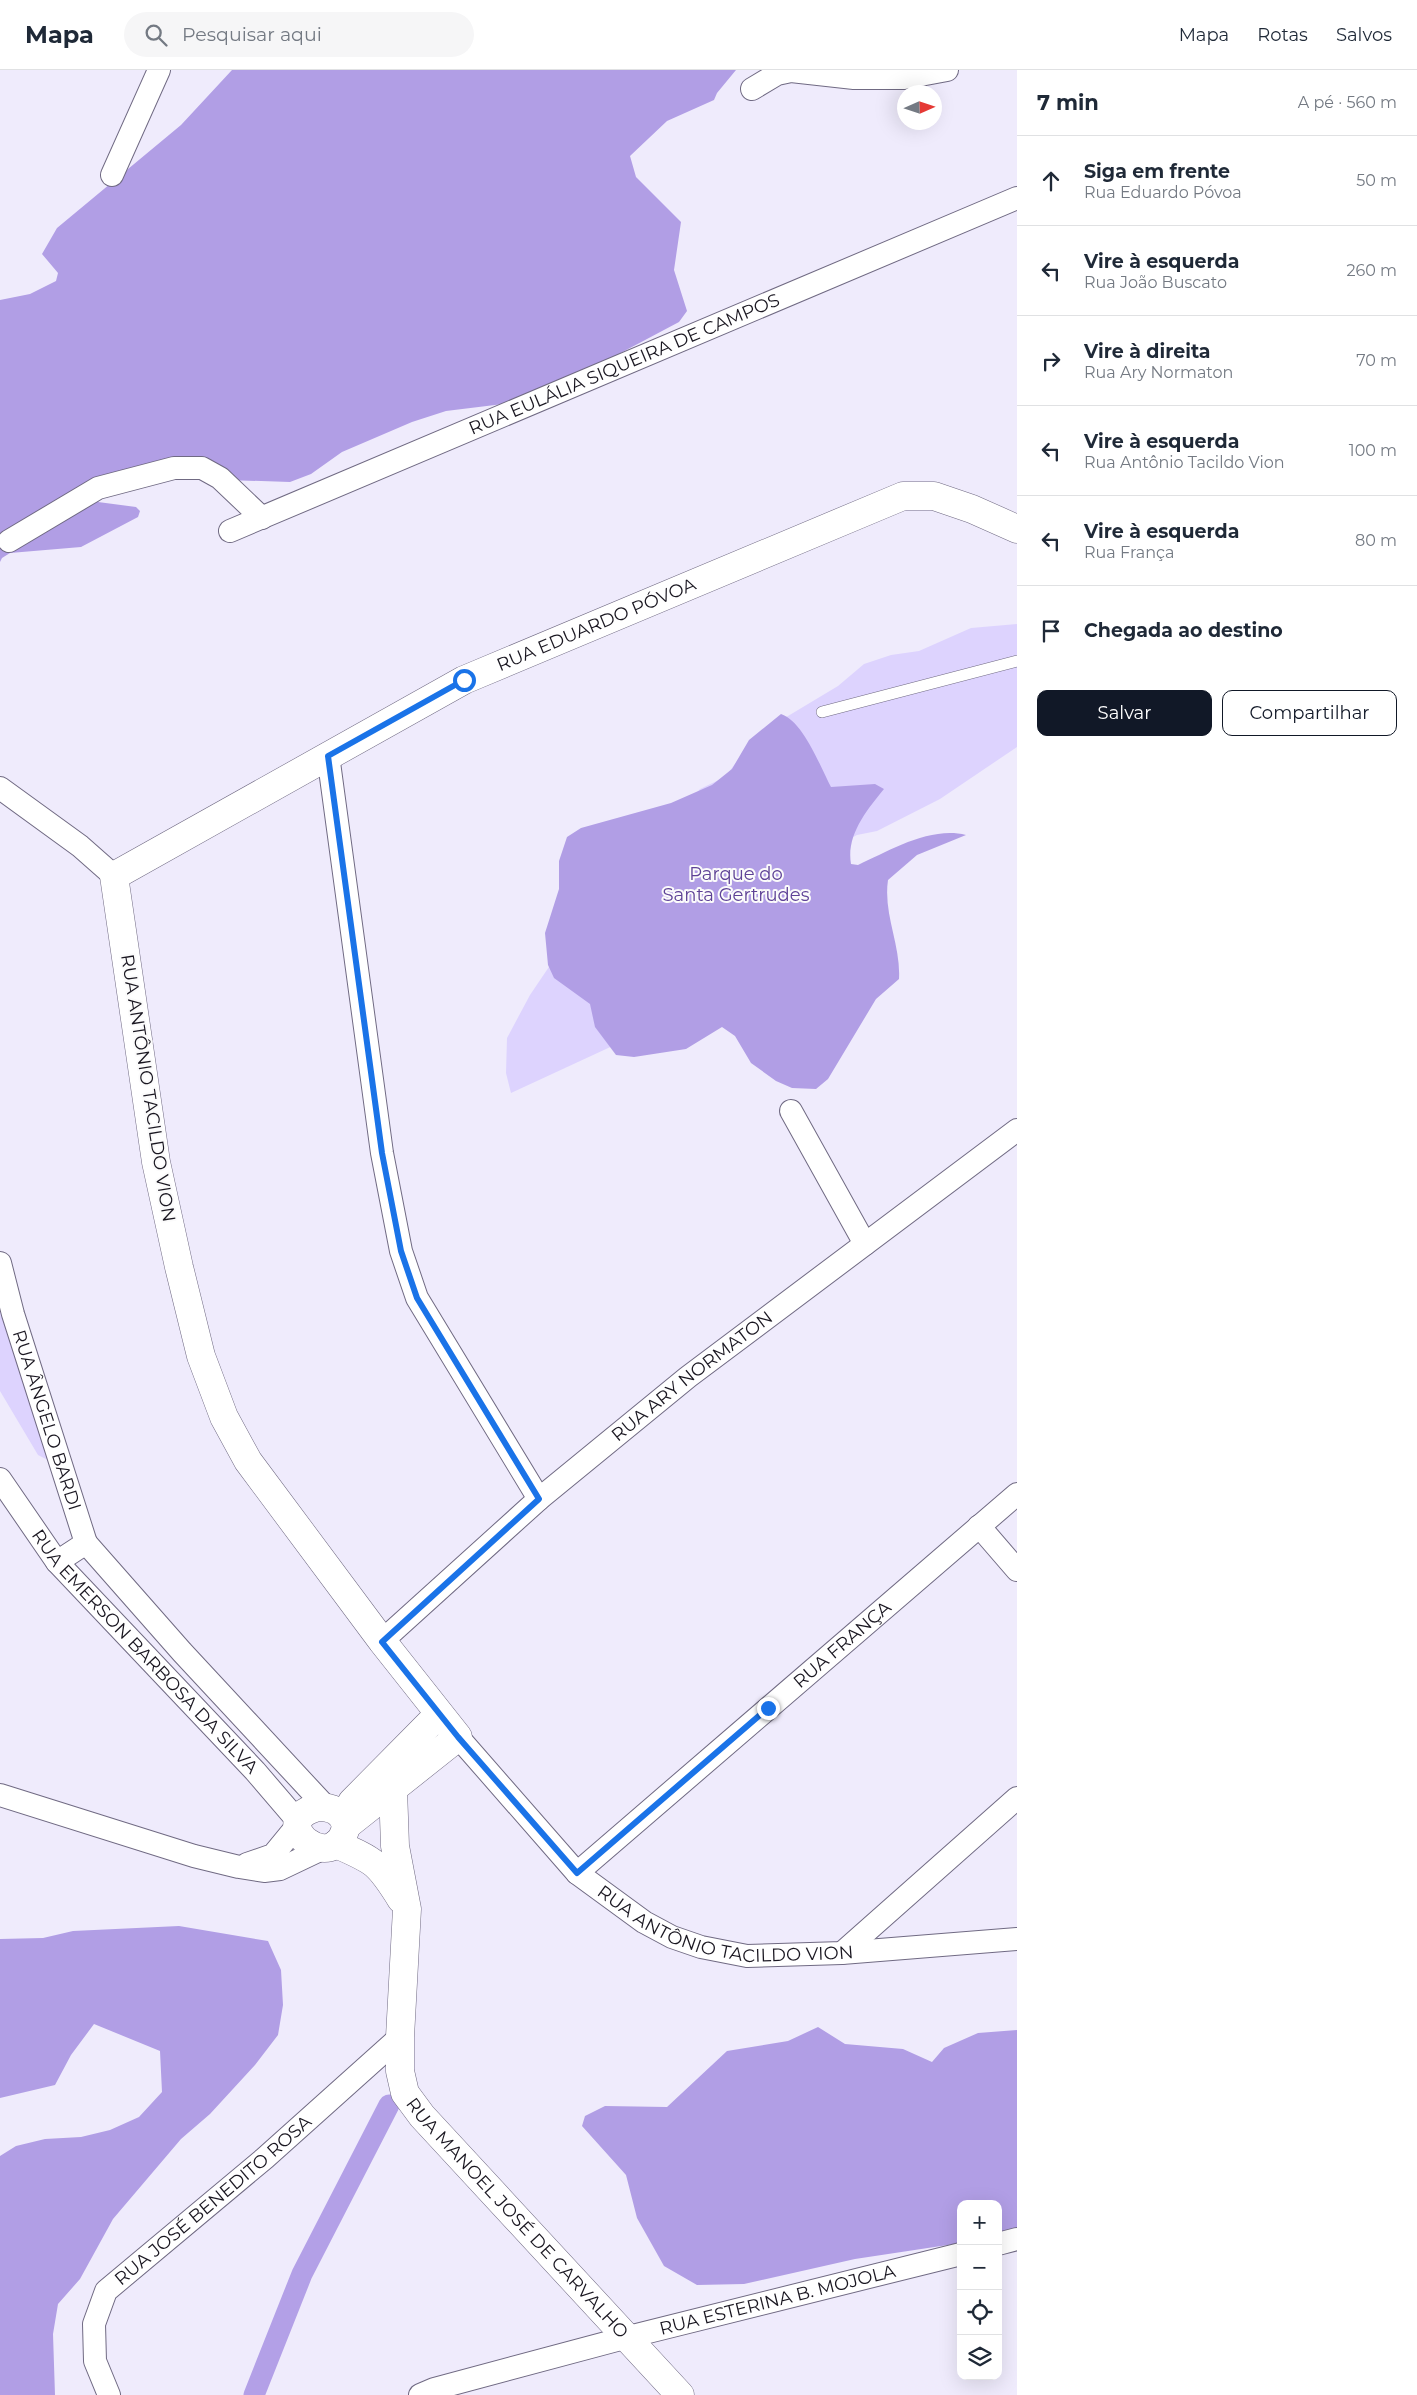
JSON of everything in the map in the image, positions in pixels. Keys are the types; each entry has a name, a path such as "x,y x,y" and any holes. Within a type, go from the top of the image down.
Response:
{"street":[{"path":"112,175 159,70"},
{"path":"752,90 777,74 791,71 854,78 904,78 947,70"},
{"name":"RUA EULÁLIA SIQUEIRA DE CAMPOS","path":"230,531 1017,198"},
{"path":"9,541 98,488 174,468 202,468 220,478 262,518"},
{"name":"RUA EDUARDO PÓVOA","path":"114,876 464,680 903,496 934,496 972,509 1017,529"},
{"path":"328,756 382,1153 401,1251 417,1298 539,1499"},
{"path":"0,788 80,846 114,876"},
{"name":"RUA ANTÔNIO TACILDO VION","path":"114,876 156,1162 178,1267 201,1356 224,1417 248,1461 382,1642 458,1737 577,1873 644,1922 672,1937 701,1946 748,1956 842,1953 1017,1939"},
{"path":"791,1111 865,1244"},
{"name":"RUA ARY NORMATON","path":"382,1642 539,1499 688,1377 1017,1130"},
{"name":"RUA ÂNGELO BARDI","path":"0,1263 13,1314 86,1543"},
{"name":"RUA EMERSON BARBOSA DA SILVA","path":"0,1480 57,1562 256,1772 297,1824"},
{"name":"RUA FRANÇA","path":"577,1873 1017,1494"},
{"path":"979,1526 1017,1570"},
{"path":"57,1562 86,1543"},
{"name":"RUA EMERSON BARBOSA DA SILVA","path":"86,1543 336,1829"},
{"path":"297,1824 306,1841 336,1829 440,1714"},
{"path":"0,1795 194,1856 239,1867 264,1870 280,1869 393,1789 458,1737"},
{"name":"RUA MANOEL JOSÉ DE CARVALHO","path":"393,1789 396,1846 407,1909 400,2037 400,2071 406,2093 422,2116 680,2395"},
{"path":"842,1953 1017,1798"},
{"path":"239,1867 273,1855 310,1809 384,1871 407,1909"},
{"path":"336,1829 375,1844 400,1872"},
{"name":"RUA JOSÉ BENEDITO ROSA","path":"109,2395 95,2361 94,2324 106,2291 265,2158 400,2037"},
{"path":"1002,2243 1017,2240"},
{"name":"RUA ESTERINA B. MOJOLA","path":"420,2395 434,2389 628,2337 957,2255"}],"lane":[{"path":"822,712 1017,661"}],"green space":[{"path":"232,70 736,70 717,93 714,100 667,121 630,156 636,177 681,222 674,270 687,311 679,322 566,382 503,404 446,411 412,422 342,452 311,474 290,482 168,478 107,492 98,502 136,507 140,511 138,517 81,547 10,553 2,558 0,562 0,300 30,294 56,281 58,273 42,254 57,228 181,125"},
{"name":"Parque do Santa Gertrudes","path":"1017,624 1017,747 940,799 877,831 857,835 824,852 740,987 511,1093 506,1073 507,1038 530,995 557,955 700,789 725,777 744,752 773,725 838,686 864,664 891,655 919,651 971,628"},
{"name":"Parque do Santa Gertrudes","path":"781,714 797,725 804,735 831,787 875,784 884,789 865,814 855,833 850,853 851,864 858,865 910,841 924,837 952,833 966,835 917,855 888,880 888,905 899,966 899,979 876,999 828,1079 816,1089 792,1088 776,1081 751,1063 735,1036 722,1027 686,1049 634,1057 616,1055 595,1027 590,1004 554,978 548,965 545,933 559,889 559,861 567,837 581,828 671,803 712,785 732,769 749,740"},
{"path":"0,1277 56,1464 38,1455 0,1391"},
{"path":"179,1926 268,1941 281,1970 283,2005 278,2035 255,2065 210,2114 181,2139 113,2219 80,2279 58,2304 53,2334 55,2395 0,2395 0,2156 16,2146 45,2139 81,2137 110,2130 139,2117 162,2092 160,2051 94,2024 71,2055 55,2085 0,2098 0,1939 43,1938 73,1931"},
{"path":"818,2027 845,2044 903,2049 932,2062 944,2048 978,2033 1017,2030 1017,2228 1002,2234 1002,2200 957,2200 957,2244 855,2259 744,2284 697,2285 664,2266 637,2218 626,2175 582,2126 585,2116 605,2106 667,2107 727,2051 788,2041"}],"waterway":[{"path":"254,2395 302,2274 389,2105"}],"route":[{"path":"464,680 328,756 382,1153 401,1251 417,1298 539,1499 382,1642 458,1737 577,1873 768,1708"}]}
